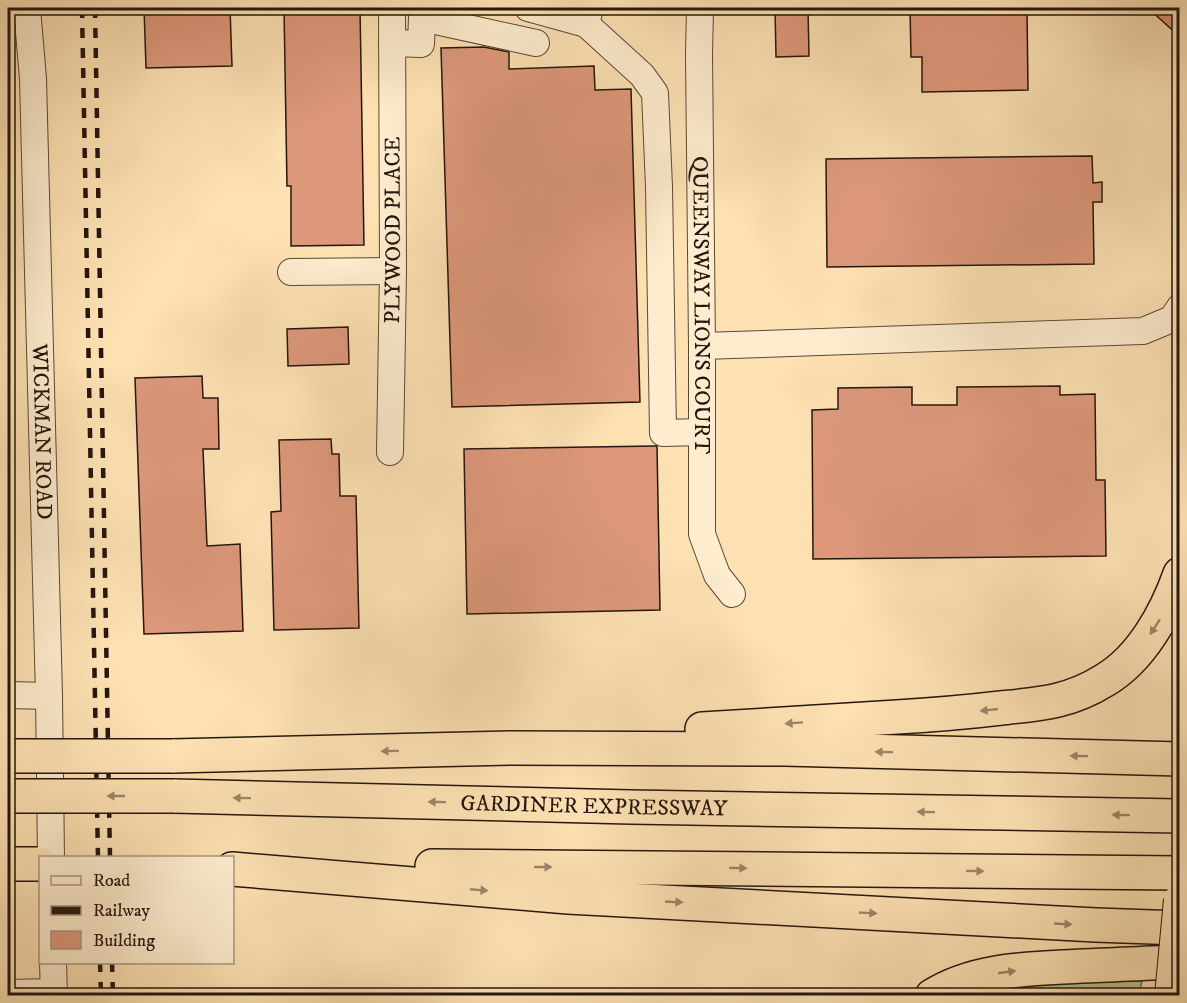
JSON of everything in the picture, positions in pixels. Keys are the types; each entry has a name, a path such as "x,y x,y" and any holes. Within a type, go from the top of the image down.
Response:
{"highway":[{"path":"512,748 687,730 959,713 1053,702 1079,694 1107,680 1124,666 1157,625 1172,596 1179,574"},
{"path":"8,756 172,756 512,748 784,749 1179,759"},
{"name":"GARDINER EXPRESSWAY","path":"8,796 174,796 631,807 1179,816"},
{"path":"8,864 39,864"},
{"path":"234,867 1179,873"},
{"path":"234,867 568,897 1084,925 1179,928"},
{"path":"932,996 960,982 996,973 1179,962"}],"main road":[{"path":"1171,996 1179,900"}],"street":[{"name":"WICKMAN ROAD","path":"27,8 33,79 51,856"},
{"name":"PLYWOOD PLACE","path":"390,452 393,271 392,8"},
{"path":"528,8 588,16 642,75 655,93 663,433 702,432"},
{"name":"QUEENSWAY LIONS COURT","path":"700,8 702,534 717,574 732,594"},
{"path":"392,43 422,44 423,13 536,43"},
{"path":"291,272 393,271"},
{"path":"702,346 1143,331 1172,319 1179,307"},
{"path":"8,695 49,696"},
{"path":"8,993 54,994 53,964"}],"green space":[{"path":"1142,981 1139,995 960,996 1018,982"}],"building":[{"path":"144,8 230,8 232,66 146,68"},
{"path":"284,8 360,8 364,245 291,246 291,186 287,186"},
{"path":"775,8 808,8 809,56 776,57"},
{"path":"910,8 1027,8 1028,90 922,92 922,57 911,57"},
{"path":"1148,8 1179,8 1179,36"},
{"path":"484,47 509,52 509,69 594,66 595,90 631,89 640,402 452,407 441,48"},
{"path":"1092,156 1093,183 1102,182 1102,202 1093,202 1094,264 827,267 826,159"},
{"path":"348,327 349,364 288,366 287,329"},
{"path":"202,376 203,398 218,398 219,449 203,449 207,546 240,544 243,631 144,634 135,378"},
{"path":"1060,386 1060,395 1095,394 1096,480 1105,480 1106,556 813,559 812,410 838,409 838,388 912,387 912,405 957,405 957,387"},
{"path":"331,439 332,454 339,454 340,496 356,496 359,628 274,630 271,512 281,511 279,440"},
{"path":"657,446 660,610 467,614 464,449"}],"railway":[{"path":"82,8 98,856"},
{"path":"95,8 110,856"},
{"path":"100,964 101,996"},
{"path":"112,964 113,996"}]}
